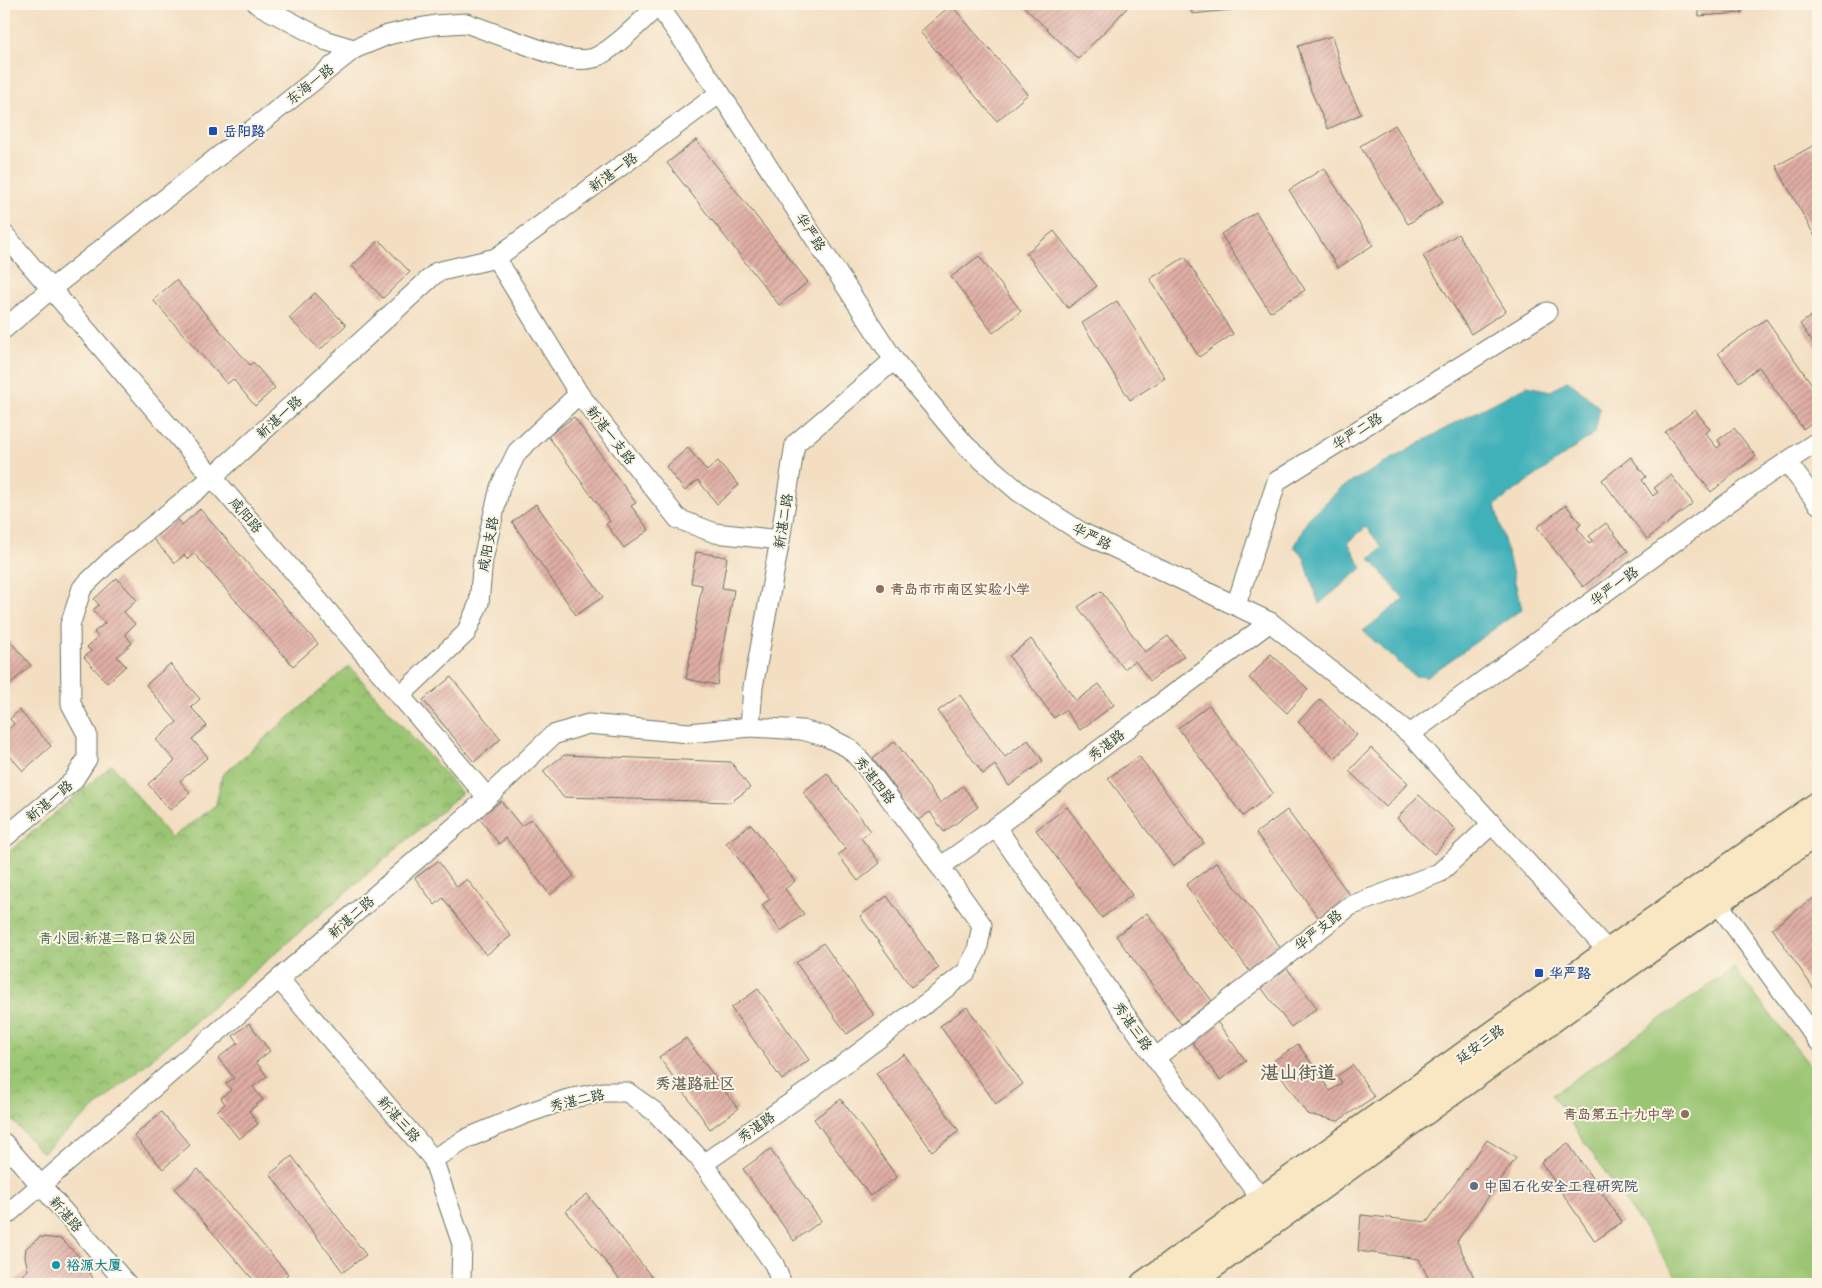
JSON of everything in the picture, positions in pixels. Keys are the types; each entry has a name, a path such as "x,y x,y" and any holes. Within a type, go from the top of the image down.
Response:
{"main road":[{"name":"延安三路","path":"1144,1284 1269,1210 1616,960 1818,805"},
{"name":"延安三路","path":"1616,960 1717,902 1818,831"},
{"name":"延安三路","path":"1186,1284 1269,1210"}],"street":[{"path":"257,4 327,41 354,49"},
{"name":"东海一路","path":"4,329 51,288 354,49 388,35 435,25 466,23 563,58 579,60 592,58 607,50 659,4"},
{"name":"华严路","path":"659,4 720,93 894,360 966,446 1019,492 1081,532 1236,604 1270,622 1410,734 1616,960"},
{"name":"新湛一路","path":"4,838 74,781 87,759 87,734 71,704 70,625 82,588 114,557 213,477 437,272 496,258 720,93"},
{"name":"咸阳路","path":"4,234 487,797"},
{"name":"新湛一支路","path":"496,258 579,394 678,519 715,533 780,540"},
{"name":"华严二路","path":"1236,604 1278,481 1547,312"},
{"name":"新湛二路","path":"750,727 753,687 780,540 795,444 894,360"},
{"name":"咸阳支路","path":"400,696 466,633 479,603 483,558 500,487 504,478 517,452 579,394"},
{"name":"华严一路","path":"1410,734 1818,441"},
{"path":"1787,462 1818,504"},
{"name":"秀湛路","path":"703,1164 809,1090 966,972 977,951 982,925 940,867 1270,622"},
{"name":"新湛二路","path":"4,1217 487,797 553,735 588,724 688,733"},
{"name":"秀湛四路","path":"688,733 750,727 802,730 827,737 849,748 863,763 940,867"},
{"name":"华严支路","path":"1155,1058 1350,906 1439,873 1492,824"},
{"name":"秀湛三路","path":"996,827 1155,1058 1269,1210"},
{"path":"1717,902 1818,1041"},
{"name":"新湛三路","path":"279,979 433,1159 462,1244 461,1280 459,1284"},
{"name":"秀湛二路","path":"433,1159 468,1138 525,1114 568,1100 603,1092 627,1092 655,1112 703,1164 774,1264 782,1284"},
{"name":"新湛路","path":"4,1143 127,1284"}],"green space":[{"name":"青小园·新湛二路口袋公园","path":"349,666 462,793 42,1153 4,1111 4,856 112,765 171,838 216,805 222,775"},
{"name":"青岛第五十九中学","path":"1734,968 1818,1076 1818,1284 1682,1284 1552,1095"}],"water":[{"path":"1568,380 1600,408 1595,433 1495,505 1522,609 1427,677 1414,676 1363,631 1404,599 1370,559 1382,547 1366,527 1348,542 1362,568 1319,604 1303,555 1294,548 1308,519 1341,488 1455,423 1527,386 1551,391"}],"building":[{"path":"1021,4 1131,4 1078,59"},
{"path":"1191,4 1277,4 1277,5 1192,14"},
{"path":"1698,4 1741,4 1742,13 1699,16"},
{"path":"951,5 1028,94 997,121 920,32"},
{"path":"1332,36 1344,78 1361,114 1328,129 1311,91 1298,46"},
{"path":"1395,125 1443,202 1408,224 1360,146"},
{"path":"696,140 808,282 779,305 667,163"},
{"path":"1818,143 1818,242 1776,166"},
{"path":"1324,168 1373,245 1338,268 1289,190"},
{"path":"1256,212 1305,290 1270,312 1221,234"},
{"path":"1054,231 1097,286 1068,308 1026,253"},
{"path":"1458,234 1506,311 1471,334 1423,256"},
{"path":"379,240 410,272 383,298 352,266"},
{"path":"979,256 1021,311 993,333 951,277"},
{"path":"1185,257 1233,334 1199,357 1150,279"},
{"path":"176,280 250,365 253,362 275,388 255,406 233,379 227,384 153,300"},
{"path":"315,293 346,325 320,350 289,318"},
{"path":"1117,301 1165,378 1130,400 1082,323"},
{"path":"1818,311 1818,350 1800,324"},
{"path":"1766,319 1818,393 1818,418 1803,429 1759,367 1739,382 1718,353"},
{"path":"1695,410 1710,429 1705,433 1717,448 1721,445 1718,440 1734,428 1756,456 1711,492 1665,432"},
{"path":"574,417 636,503 631,506 649,530 624,548 606,524 610,521 548,436"},
{"path":"688,448 707,471 718,461 739,485 717,504 698,480 685,491 666,467"},
{"path":"1631,457 1646,477 1642,480 1653,496 1658,492 1654,488 1671,475 1693,503 1647,539 1602,480"},
{"path":"536,504 603,597 576,615 512,522"},
{"path":"1566,505 1581,524 1577,528 1589,543 1593,540 1589,536 1606,523 1628,551 1583,587 1537,527"},
{"path":"200,509 318,644 293,666 194,553 188,559 184,555 175,563 153,539 176,519 182,525"},
{"path":"696,552 727,557 722,588 734,590 717,685 686,679 702,585 691,583"},
{"path":"117,578 137,600 124,612 135,624 125,634 132,643 117,657 126,666 107,683 84,657 91,651 87,647 98,637 94,632 105,623 93,610 99,605 94,599"},
{"path":"1101,591 1145,652 1168,636 1184,656 1150,681 1135,661 1124,669 1078,607"},
{"path":"4,635 31,665 4,690"},
{"path":"1031,639 1076,701 1099,684 1114,705 1080,730 1065,710 1054,718 1009,656"},
{"path":"1271,654 1308,689 1287,713 1249,678"},
{"path":"170,664 200,699 191,707 207,726 192,739 208,757 180,781 190,793 170,810 148,784 175,761 156,740 177,722 146,685"},
{"path":"451,677 501,739 474,762 423,700"},
{"path":"960,695 1005,757 1028,740 1043,761 1009,786 995,765 983,774 938,711"},
{"path":"1320,699 1357,735 1335,758 1298,722"},
{"path":"1209,705 1273,793 1243,816 1178,728"},
{"path":"19,710 51,746 23,771 4,749 4,733 14,724 10,719"},
{"path":"895,741 940,803 963,786 978,807 944,832 930,812 918,820 873,758"},
{"path":"1371,748 1408,783 1386,807 1349,771"},
{"path":"564,755 731,762 750,788 731,802 563,797 543,771"},
{"path":"1139,756 1204,843 1173,866 1108,778"},
{"path":"827,773 871,831 861,838 880,863 858,881 838,855 846,849 803,792"},
{"path":"1419,795 1456,830 1434,854 1397,818"},
{"path":"501,801 521,826 531,819 574,876 550,895 506,838 499,844 479,818"},
{"path":"1067,807 1132,895 1102,918 1036,830"},
{"path":"1287,810 1352,898 1321,921 1256,833"},
{"path":"751,824 795,881 785,889 804,914 781,931 762,905 770,899 726,843"},
{"path":"438,861 457,887 467,879 511,936 486,955 443,898 435,905 415,878"},
{"path":"1217,862 1282,950 1251,973 1186,885"},
{"path":"1818,895 1818,995 1772,928"},
{"path":"887,896 939,968 911,987 860,916"},
{"path":"1147,913 1212,1001 1181,1024 1116,936"},
{"path":"823,943 874,1015 847,1034 796,963"},
{"path":"1286,967 1317,1008 1291,1027 1260,986"},
{"path":"758,989 809,1060 782,1080 731,1008"},
{"path":"967,1007 1023,1084 996,1104 940,1026"},
{"path":"1215,1019 1246,1061 1220,1080 1190,1039"},
{"path":"249,1023 270,1051 256,1062 267,1076 253,1087 263,1100 249,1111 258,1124 239,1139 217,1111 225,1104 221,1098 231,1090 226,1084 234,1078 218,1058 238,1043 233,1036"},
{"path":"686,1038 738,1109 710,1129 659,1057"},
{"path":"1298,1044 1330,1091 1342,1083 1337,1076 1353,1065 1374,1097 1338,1121 1307,1114 1272,1062"},
{"path":"904,1054 959,1131 932,1151 876,1073"},
{"path":"841,1099 897,1177 870,1196 814,1119"},
{"path":"161,1112 190,1145 163,1169 134,1136"},
{"name":"中国石化安全工程研究院","path":"1487,1140 1516,1158 1457,1241 1477,1284 1431,1284 1419,1259 1358,1251 1361,1215 1427,1222"},
{"path":"1568,1143 1622,1222 1595,1241 1541,1162"},
{"path":"770,1149 821,1221 794,1241 743,1169"},
{"path":"292,1156 366,1255 343,1272 270,1174"},
{"path":"198,1169 288,1274 276,1284 257,1284 175,1189"},
{"path":"587,1194 657,1284 623,1284 566,1211"},
{"name":"裕源大厦","path":"40,1237 61,1239 83,1260 96,1284 19,1284 16,1280 28,1270 25,1257 26,1248"}],"place":[{"name":"岳阳路","path":"213,131"},
{"name":"青岛市市南区实验小学","path":"880,589"},
{"name":"华严路","path":"1539,973"},
{"name":"青岛第五十九中学","path":"1685,1114"},
{"name":"中国石化安全工程研究院","path":"1474,1186"},
{"name":"裕源大厦","path":"56,1265"}],"district":[{"name":"湛山街道","path":"1298,1072"},
{"name":"秀湛路社区","path":"695,1083"}]}
